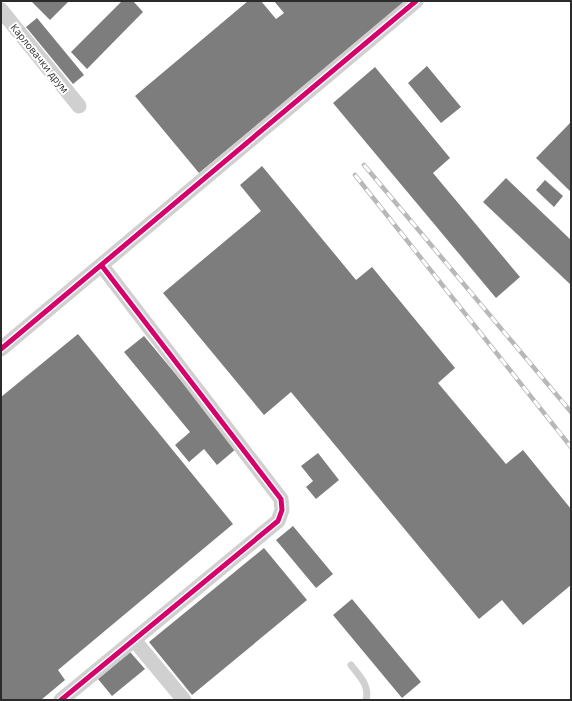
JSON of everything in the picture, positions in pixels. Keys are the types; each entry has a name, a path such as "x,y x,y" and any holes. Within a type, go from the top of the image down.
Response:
{"street":[{"path":"1,349 102,266 416,1"},
{"name":"Карловачки друм","path":"1,10 79,106"},
{"path":"61,700 278,521 282,505 281,499 102,266"},
{"path":"134,640 184,700"}],"lane":[{"path":"351,665 365,684 367,689 366,700"}],"building":[{"path":"69,1 50,20 32,2"},
{"path":"122,1 133,1 143,12 87,69 71,52"},
{"path":"248,1 261,1 276,19 284,13 274,1 407,1 199,173 135,96"},
{"path":"37,18 84,75 73,84 26,27"},
{"path":"427,66 461,107 441,123 408,83"},
{"path":"375,67 450,158 433,173 520,277 496,298 333,103"},
{"path":"571,122 571,192 536,158"},
{"path":"262,166 356,280 372,267 455,368 438,383 506,464 523,450 571,509 571,585 523,625 502,600 479,619 291,392 264,415 163,293 261,211 240,185"},
{"path":"506,178 571,240 571,285 483,202"},
{"path":"545,180 563,196 554,207 536,190"},
{"path":"78,334 233,524 58,670 65,680 41,700 1,700 1,397"},
{"path":"144,336 237,448 217,465 204,449 189,462 175,445 190,432 124,352"},
{"path":"318,453 339,480 316,499 306,487 313,481 301,466"},
{"path":"293,526 333,574 316,588 276,540"},
{"path":"264,548 307,600 192,695 149,642"},
{"path":"352,599 421,682 402,698 333,615"},
{"path":"130,652 145,669 112,696 98,679"}],"railway":[{"path":"364,165 571,412"},
{"path":"355,175 571,447"}],"cycle path":[{"path":"1,349 416,1"},
{"path":"61,700 278,521 282,510 281,499 102,266"}]}
